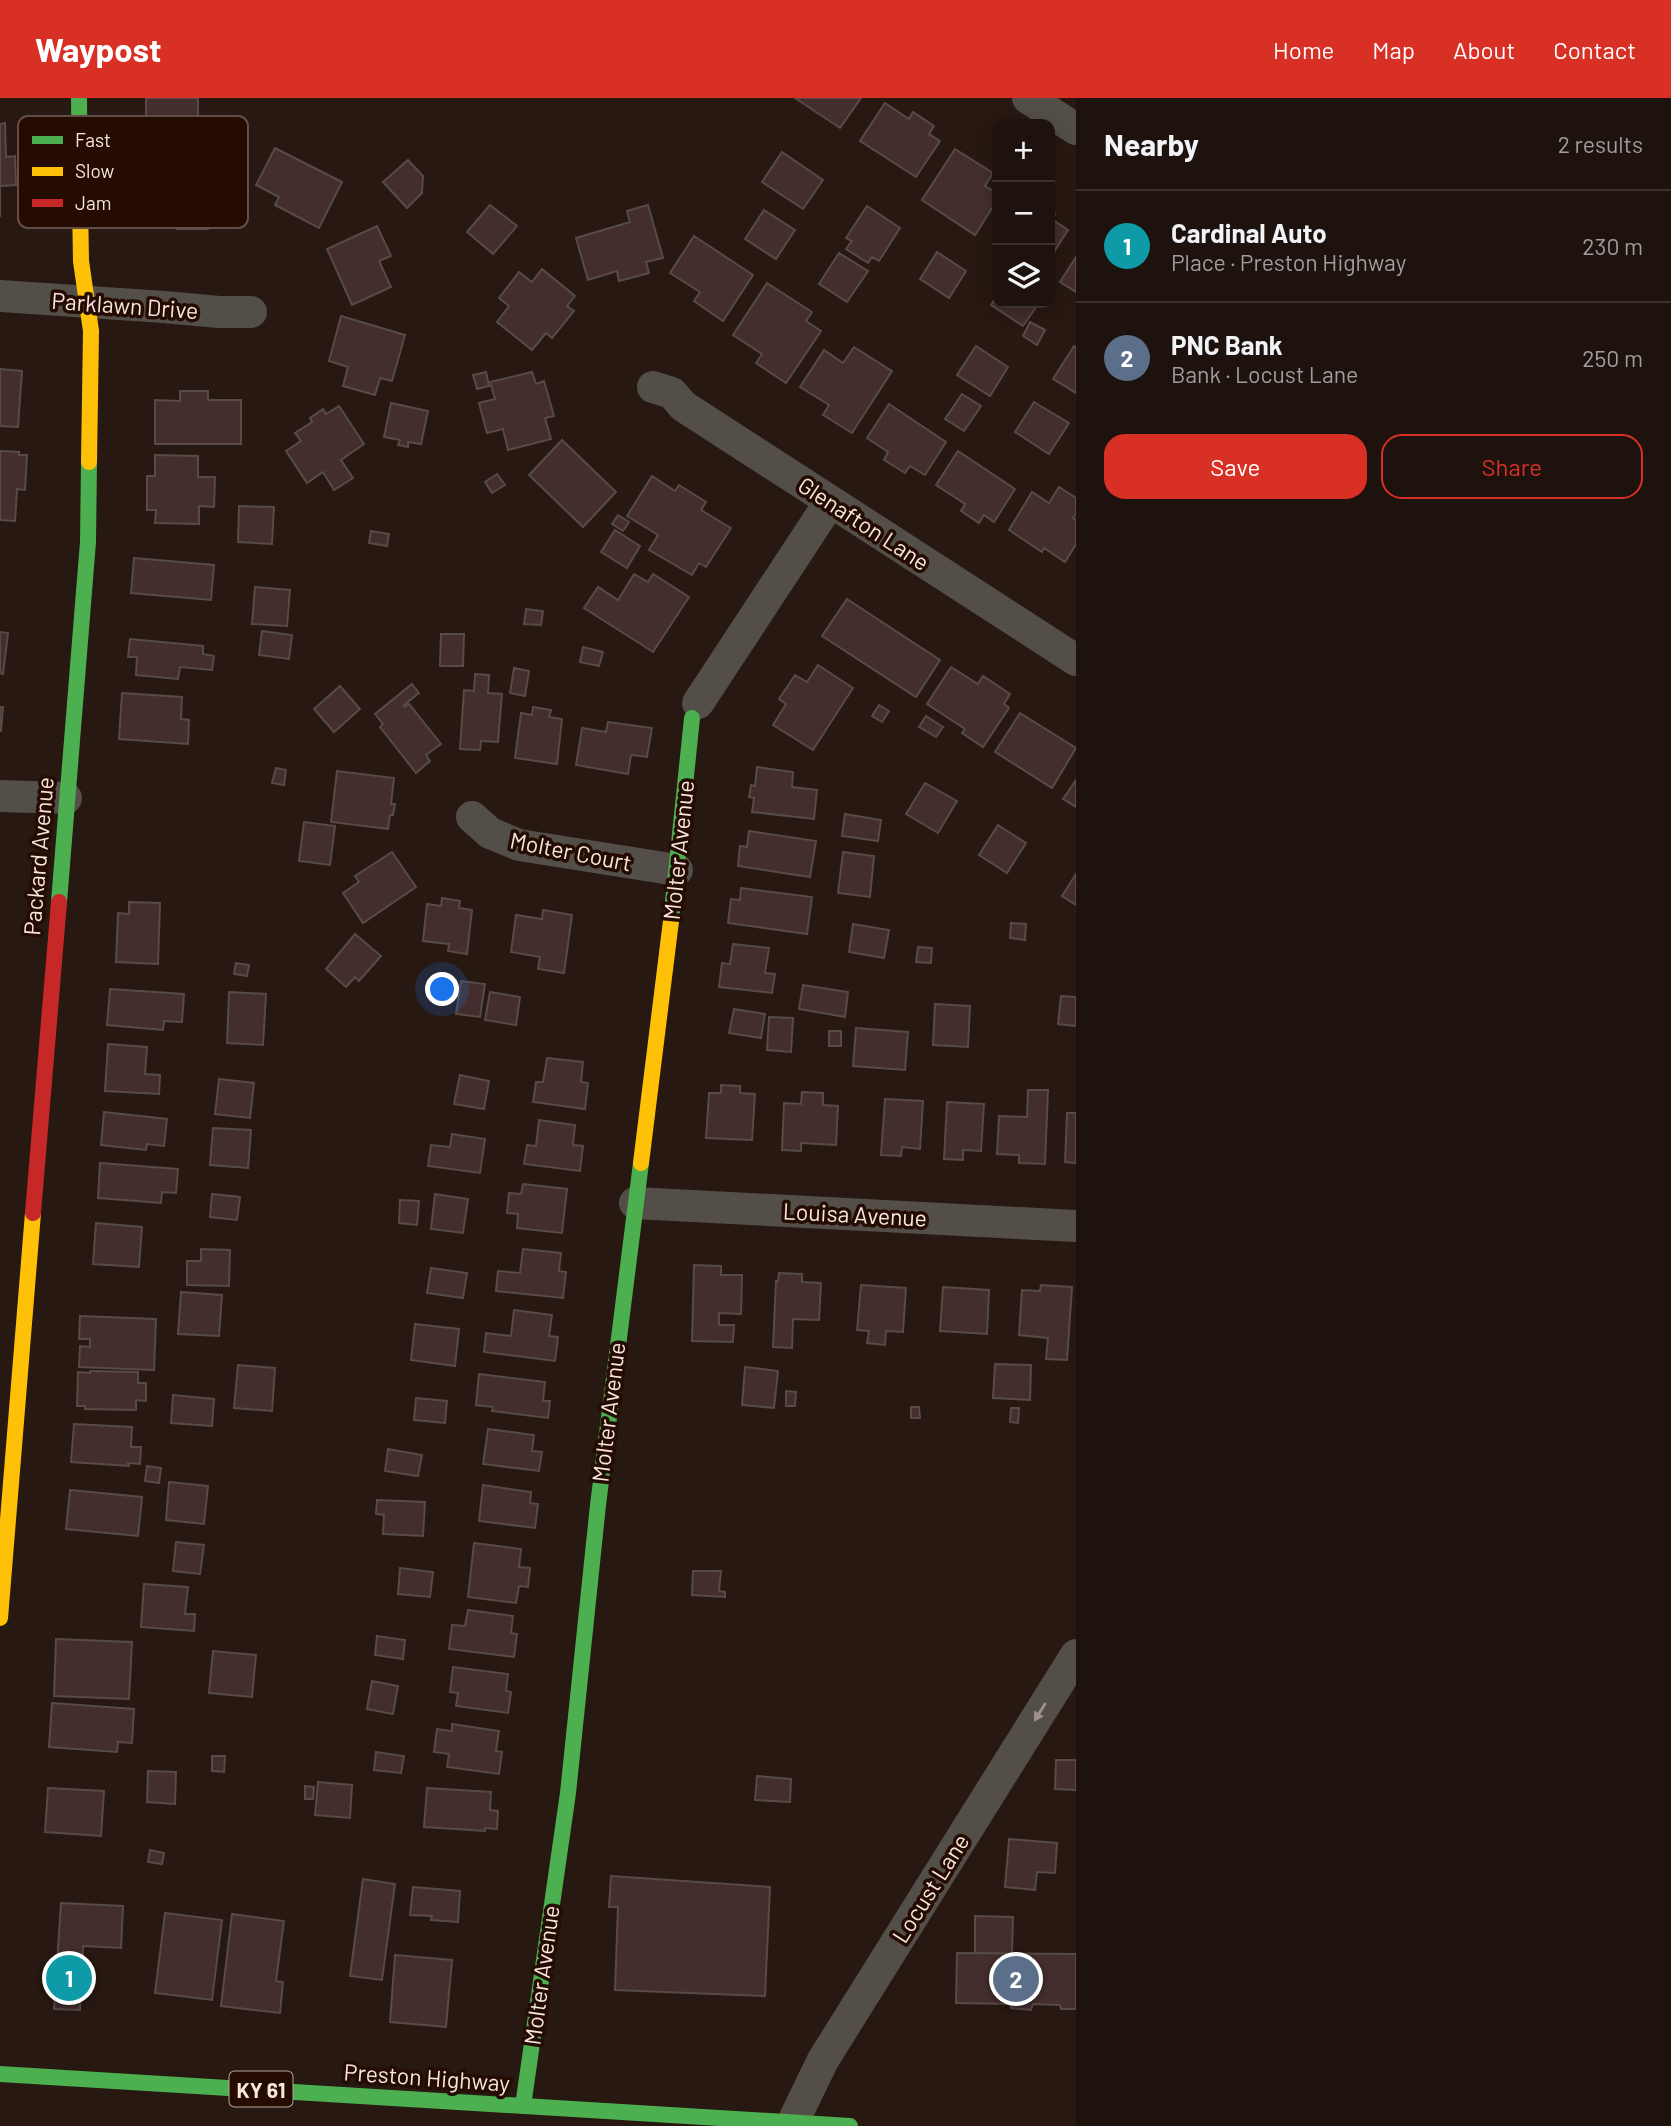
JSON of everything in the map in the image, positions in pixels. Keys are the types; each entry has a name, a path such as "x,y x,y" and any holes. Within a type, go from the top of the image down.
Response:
{"street":[{"name":"Packard Avenue","path":"79,98 79,116"},
{"path":"1028,98 1076,129"},
{"name":"Packard Avenue","path":"0,1618 88,542 91,340 81,261 81,228"},
{"name":"Parklawn Drive","path":"0,296 251,312"},
{"name":"Glenafton Lane","path":"653,387 672,393 683,406 1076,660"},
{"name":"Molter Avenue","path":"523,2106 568,1793 598,1504 695,711 830,502"},
{"path":"0,796 66,798"},
{"name":"Molter Court","path":"472,817 491,833 519,845 677,870"},
{"name":"Louisa Avenue","path":"635,1203 1076,1226"},
{"name":"Locust Lane","path":"792,2124 823,2060 1075,1658"},
{"name":"Preston Highway","path":"0,2074 850,2126"}],"building":[{"path":"146,98 198,98 198,116 146,116"},
{"path":"795,98 861,98 840,128"},
{"path":"885,103 909,119 913,112 934,126 929,134 940,141 916,177 860,141"},
{"path":"5,123 6,157 15,156 16,185 0,186 0,124"},
{"path":"275,148 342,182 319,228 275,205 279,197 256,185"},
{"path":"955,149 992,172 985,186 992,190 992,208 975,235 922,200"},
{"path":"782,152 823,180 803,209 762,182"},
{"path":"408,160 423,176 422,193 407,208 383,182"},
{"path":"490,205 517,226 493,254 467,232"},
{"path":"648,205 663,258 646,262 649,273 619,281 617,271 588,280 576,238 630,222 627,211"},
{"path":"867,206 900,228 879,261 872,257 868,263 846,249 852,241 846,238"},
{"path":"764,210 795,230 776,259 745,239"},
{"path":"1055,221 1068,230 1055,250"},
{"path":"377,226 391,256 379,261 391,287 352,305 327,249"},
{"path":"177,228 208,228 208,229"},
{"path":"694,236 753,275 723,321 694,301 700,292 670,273"},
{"path":"937,252 966,271 949,298 920,279"},
{"path":"839,253 868,271 847,302 819,284"},
{"path":"1076,257 1076,292 1060,282"},
{"path":"542,269 575,296 567,306 574,311 552,338 546,333 532,350 497,322 509,306 499,298 519,272 532,282"},
{"path":"767,283 812,312 806,321 821,331 786,383 756,363 762,354 733,335"},
{"path":"996,308 1036,308 1023,326"},
{"path":"341,316 405,335 392,381 380,378 375,395 343,386 348,367 329,361"},
{"path":"1030,322 1045,330 1037,345 1023,336"},
{"path":"976,346 1008,367 990,396 957,375"},
{"path":"1074,346 1076,347 1076,393 1053,379"},
{"path":"854,347 892,371 852,433 823,415 829,405 800,387 824,350 843,363"},
{"path":"0,369 22,371 18,427 0,426"},
{"path":"486,372 489,386 477,389 473,375"},
{"path":"532,372 536,384 544,381 554,416 545,418 551,439 508,450 503,429 487,433 479,403 495,399 490,382"},
{"path":"180,391 208,391 208,400 241,400 241,444 155,444 155,400 180,401"},
{"path":"962,394 981,406 964,431 945,419"},
{"path":"1034,402 1069,423 1049,454 1015,432"},
{"path":"391,403 428,411 421,444 408,442 408,447 398,445 400,440 384,437"},
{"path":"889,404 946,442 925,475 910,466 905,473 884,460 888,452 867,438"},
{"path":"339,406 364,444 341,460 353,478 334,490 323,472 307,483 286,451 301,441 295,433 312,422 310,418 323,409 326,414"},
{"path":"562,440 616,492 583,527 529,475"},
{"path":"0,451 27,455 25,490 17,489 15,521 0,520"},
{"path":"958,451 1015,489 994,522 984,515 979,523 961,511 965,504 936,485"},
{"path":"155,455 198,456 198,477 215,477 214,507 199,506 199,524 155,523 156,510 147,510 147,476 155,476"},
{"path":"497,474 505,485 492,493 485,482"},
{"path":"652,476 675,491 679,485 706,502 701,510 731,528 706,567 699,563 692,575 649,550 658,535 627,516"},
{"path":"1059,487 1076,498 1076,514 1073,518 1076,520 1076,544 1065,562 1044,548 1042,552 1009,530 1032,492 1049,503"},
{"path":"239,506 274,507 272,544 238,542"},
{"path":"618,515 629,522 623,531 612,524"},
{"path":"615,530 640,546 627,568 601,552"},
{"path":"371,531 389,534 387,546 369,543"},
{"path":"134,558 214,565 211,600 131,593"},
{"path":"634,574 648,582 653,574 689,597 653,652 584,608 598,587 618,600"},
{"path":"255,587 290,590 287,626 252,624"},
{"path":"847,599 940,660 916,697 822,636"},
{"path":"526,609 543,611 541,625 524,624"},
{"path":"262,631 292,635 289,659 259,655"},
{"path":"0,632 8,633 3,674 0,673"},
{"path":"441,634 464,634 463,666 440,666"},
{"path":"130,639 203,646 203,654 214,656 212,670 180,667 178,679 136,675 137,657 128,657"},
{"path":"583,647 603,652 599,666 580,662"},
{"path":"818,665 853,688 813,750 773,725 786,704 779,699 795,675 807,682"},
{"path":"951,667 978,684 983,676 1010,694 1004,704 1009,708 983,747 962,733 965,729 927,704"},
{"path":"514,668 529,671 525,696 510,693"},
{"path":"475,674 489,675 488,693 502,694 498,742 481,741 480,750 460,749 464,690 474,691"},
{"path":"412,684 419,693 404,705 405,707 409,704 441,744 426,755 430,761 416,773 380,727 383,724 375,714"},
{"path":"340,686 360,709 334,732 314,709"},
{"path":"122,693 182,697 181,719 189,720 188,744 119,739"},
{"path":"879,705 889,711 882,722 872,716"},
{"path":"0,707 3,707 1,731 0,731"},
{"path":"533,707 551,710 549,717 562,719 557,764 515,758 521,713 532,715"},
{"path":"1020,713 1076,748 1052,788 995,752"},
{"path":"926,716 943,727 936,737 919,727"},
{"path":"608,722 652,728 647,757 631,755 628,774 576,765 582,728 606,732"},
{"path":"757,767 793,772 792,787 817,790 814,819 752,812 754,798 749,797 751,785 755,786"},
{"path":"276,768 286,770 284,785 272,783"},
{"path":"337,771 394,778 391,804 395,804 388,829 331,822"},
{"path":"1076,780 1076,807 1063,799"},
{"path":"925,783 957,801 938,833 906,814"},
{"path":"845,814 881,820 878,841 842,836"},
{"path":"304,822 335,826 330,865 299,861"},
{"path":"998,825 1026,843 1007,873 979,855"},
{"path":"749,831 816,841 810,877 738,866 740,846 747,847"},
{"path":"392,852 416,887 363,923 343,893 359,882 355,876"},
{"path":"843,852 874,856 870,897 838,893"},
{"path":"1076,874 1076,905 1062,896"},
{"path":"741,888 812,897 807,934 728,923 731,899 740,900"},
{"path":"442,898 460,901 459,908 472,910 467,954 448,951 449,944 423,941 427,904 441,906"},
{"path":"129,902 160,903 158,964 116,962 118,913 129,914"},
{"path":"543,910 572,915 564,973 538,969 540,957 511,952 516,915 542,919"},
{"path":"1011,923 1026,924 1025,940 1010,938"},
{"path":"853,924 889,930 884,958 849,952"},
{"path":"355,934 381,956 359,981 355,977 346,987 326,969"},
{"path":"733,944 769,948 765,973 775,974 772,993 719,987 722,963 730,964"},
{"path":"918,947 932,948 931,963 916,962"},
{"path":"236,963 249,965 247,976 234,974"},
{"path":"461,981 485,984 480,1017 456,1014"},
{"path":"803,985 848,992 845,1017 799,1009"},
{"path":"110,989 184,994 182,1022 164,1021 163,1030 107,1025"},
{"path":"229,992 266,994 263,1045 227,1043"},
{"path":"490,992 520,997 516,1025 485,1020"},
{"path":"1061,996 1076,997 1076,1026 1058,1024"},
{"path":"935,1004 970,1006 968,1047 933,1045"},
{"path":"734,1009 765,1014 761,1038 729,1033"},
{"path":"769,1017 793,1018 791,1052 767,1050"},
{"path":"856,1028 908,1032 905,1070 853,1066"},
{"path":"829,1031 841,1031 841,1046 829,1046"},
{"path":"108,1044 147,1047 145,1074 160,1075 159,1094 105,1091"},
{"path":"547,1058 583,1062 581,1082 588,1083 585,1109 533,1102 536,1082 543,1082"},
{"path":"460,1075 489,1081 484,1109 454,1104"},
{"path":"219,1079 254,1083 250,1118 215,1114"},
{"path":"721,1085 740,1086 740,1093 755,1094 752,1140 706,1138 709,1093 721,1093"},
{"path":"1028,1090 1048,1090 1045,1164 1019,1163 1019,1155 997,1154 999,1116 1027,1117"},
{"path":"802,1092 823,1093 823,1105 838,1106 836,1145 801,1143 801,1151 782,1150 784,1103 801,1104"},
{"path":"885,1099 923,1101 920,1149 902,1147 901,1156 881,1155"},
{"path":"947,1102 984,1104 981,1151 963,1150 963,1160 944,1159"},
{"path":"104,1112 167,1119 164,1146 147,1144 146,1150 101,1145"},
{"path":"1067,1113 1076,1113 1076,1163 1065,1162"},
{"path":"539,1120 575,1125 573,1145 583,1146 580,1171 524,1164 527,1145 536,1146"},
{"path":"213,1128 251,1130 248,1168 210,1165"},
{"path":"452,1134 485,1139 480,1173 428,1166 431,1145 450,1147"},
{"path":"100,1163 178,1169 176,1193 162,1192 161,1203 98,1198"},
{"path":"523,1184 567,1189 562,1233 517,1228 518,1214 507,1213 509,1193 521,1194"},
{"path":"212,1194 240,1197 237,1220 210,1217"},
{"path":"435,1194 468,1199 463,1233 431,1229"},
{"path":"400,1200 419,1201 417,1225 399,1223"},
{"path":"96,1223 142,1227 139,1267 93,1264"},
{"path":"201,1249 230,1250 229,1286 187,1285 187,1261 201,1261"},
{"path":"523,1249 561,1253 559,1271 566,1272 563,1298 496,1291 498,1271 520,1273"},
{"path":"694,1265 721,1266 721,1275 742,1275 741,1314 719,1313 719,1325 734,1325 733,1342 692,1341"},
{"path":"431,1268 467,1273 463,1298 427,1293"},
{"path":"779,1273 802,1274 802,1282 821,1283 819,1320 793,1319 792,1348 773,1347 776,1281"},
{"path":"861,1285 906,1288 903,1332 886,1331 885,1345 867,1343 869,1331 857,1330"},
{"path":"1041,1285 1072,1287 1067,1360 1046,1359 1048,1338 1019,1335 1022,1290 1040,1291"},
{"path":"943,1287 989,1290 987,1334 940,1331"},
{"path":"181,1292 222,1295 219,1336 178,1334"},
{"path":"514,1310 552,1315 549,1336 558,1337 555,1361 484,1352 486,1333 511,1336"},
{"path":"80,1316 156,1319 154,1370 79,1367 80,1346 90,1347 90,1339 79,1339"},
{"path":"415,1324 459,1329 455,1366 411,1360"},
{"path":"995,1364 1031,1365 1030,1400 993,1398"},
{"path":"238,1365 275,1368 272,1411 234,1408"},
{"path":"745,1367 778,1371 774,1408 742,1405"},
{"path":"78,1372 138,1372 138,1383 146,1383 146,1401 136,1400 136,1410 85,1409 85,1406 77,1406"},
{"path":"479,1374 545,1382 543,1401 550,1401 548,1418 492,1411 493,1407 476,1405"},
{"path":"786,1391 796,1392 795,1406 786,1406"},
{"path":"173,1395 214,1399 212,1426 171,1423"},
{"path":"416,1398 447,1401 445,1423 414,1420"},
{"path":"911,1407 919,1407 920,1418 911,1418"},
{"path":"1011,1408 1019,1408 1018,1423 1010,1422"},
{"path":"74,1424 132,1427 131,1447 141,1447 140,1464 128,1463 129,1466 71,1462"},
{"path":"488,1429 534,1435 532,1451 542,1452 539,1471 483,1464"},
{"path":"388,1449 422,1455 418,1476 385,1471"},
{"path":"147,1466 161,1468 159,1483 145,1481"},
{"path":"169,1482 208,1486 204,1524 166,1520"},
{"path":"483,1485 531,1492 530,1503 538,1504 535,1528 479,1521"},
{"path":"70,1490 142,1497 138,1536 66,1529"},
{"path":"377,1500 425,1502 423,1536 383,1534 384,1515 376,1514"},
{"path":"176,1542 204,1545 200,1574 173,1571"},
{"path":"474,1543 521,1549 519,1567 530,1568 528,1587 519,1586 516,1603 468,1597"},
{"path":"400,1568 433,1572 430,1597 398,1594"},
{"path":"693,1571 721,1571 719,1591 725,1592 725,1597 692,1595"},
{"path":"144,1584 188,1587 185,1614 195,1614 194,1631 141,1627"},
{"path":"468,1610 513,1616 511,1633 517,1634 514,1657 449,1649 452,1625 465,1626"},
{"path":"377,1636 405,1640 403,1659 375,1655"},
{"path":"56,1639 132,1642 129,1699 54,1696"},
{"path":"213,1651 256,1655 252,1697 209,1693"},
{"path":"453,1667 508,1674 506,1691 511,1692 508,1713 456,1706 458,1693 450,1692"},
{"path":"372,1681 398,1686 393,1714 367,1709"},
{"path":"52,1703 134,1709 132,1743 118,1742 117,1752 49,1747"},
{"path":"452,1724 499,1731 496,1751 502,1752 499,1774 447,1767 449,1754 434,1752 437,1729 452,1731"},
{"path":"376,1752 404,1756 401,1773 374,1770"},
{"path":"212,1756 225,1756 224,1772 212,1771"},
{"path":"1056,1760 1076,1760 1076,1790 1055,1789"},
{"path":"148,1771 176,1772 175,1804 147,1802"},
{"path":"757,1776 791,1779 790,1802 755,1800"},
{"path":"318,1782 352,1785 350,1818 315,1815"},
{"path":"305,1786 314,1787 313,1799 305,1799"},
{"path":"48,1788 104,1791 101,1836 45,1832"},
{"path":"427,1788 491,1792 490,1810 498,1811 497,1829 485,1828 485,1831 424,1827"},
{"path":"1009,1839 1057,1843 1055,1873 1037,1872 1035,1890 1005,1887"},
{"path":"150,1850 164,1853 162,1864 148,1862"},
{"path":"611,1876 770,1887 765,1996 615,1990 618,1907 609,1907"},
{"path":"363,1879 395,1884 382,1980 350,1976"},
{"path":"413,1887 460,1891 458,1922 431,1920 432,1916 410,1915"},
{"path":"61,1903 123,1906 121,1948 83,1946 80,2010 54,2009"},
{"path":"165,1913 222,1920 212,2000 155,1993"},
{"path":"232,1914 284,1921 276,1981 283,1982 280,2013 221,2006"},
{"path":"975,1916 1013,1917 1012,1954 975,1953"},
{"path":"957,1953 1076,1954 1076,2009 1061,2009 1060,2005 1033,2004 1031,2010 1011,2008 1011,2004 956,2003"},
{"path":"395,1955 452,1960 446,2027 390,2022"}],"traffic: fast":[{"path":"79,98 79,116"},
{"path":"59,902 88,542 89,462"},
{"path":"671,921 692,718"},
{"path":"523,2106 568,1793 598,1505 641,1163"},
{"path":"0,2074 850,2126"}],"traffic: slow":[{"path":"80,228 81,261 91,331 89,462"},
{"path":"641,1163 671,921"},
{"path":"0,1618 33,1213"}],"traffic: jam":[{"path":"33,1213 59,902"}],"place":[{"name":"Cardinal Auto","path":"69,1978"},
{"name":"PNC Bank","path":"1016,1979"}]}
